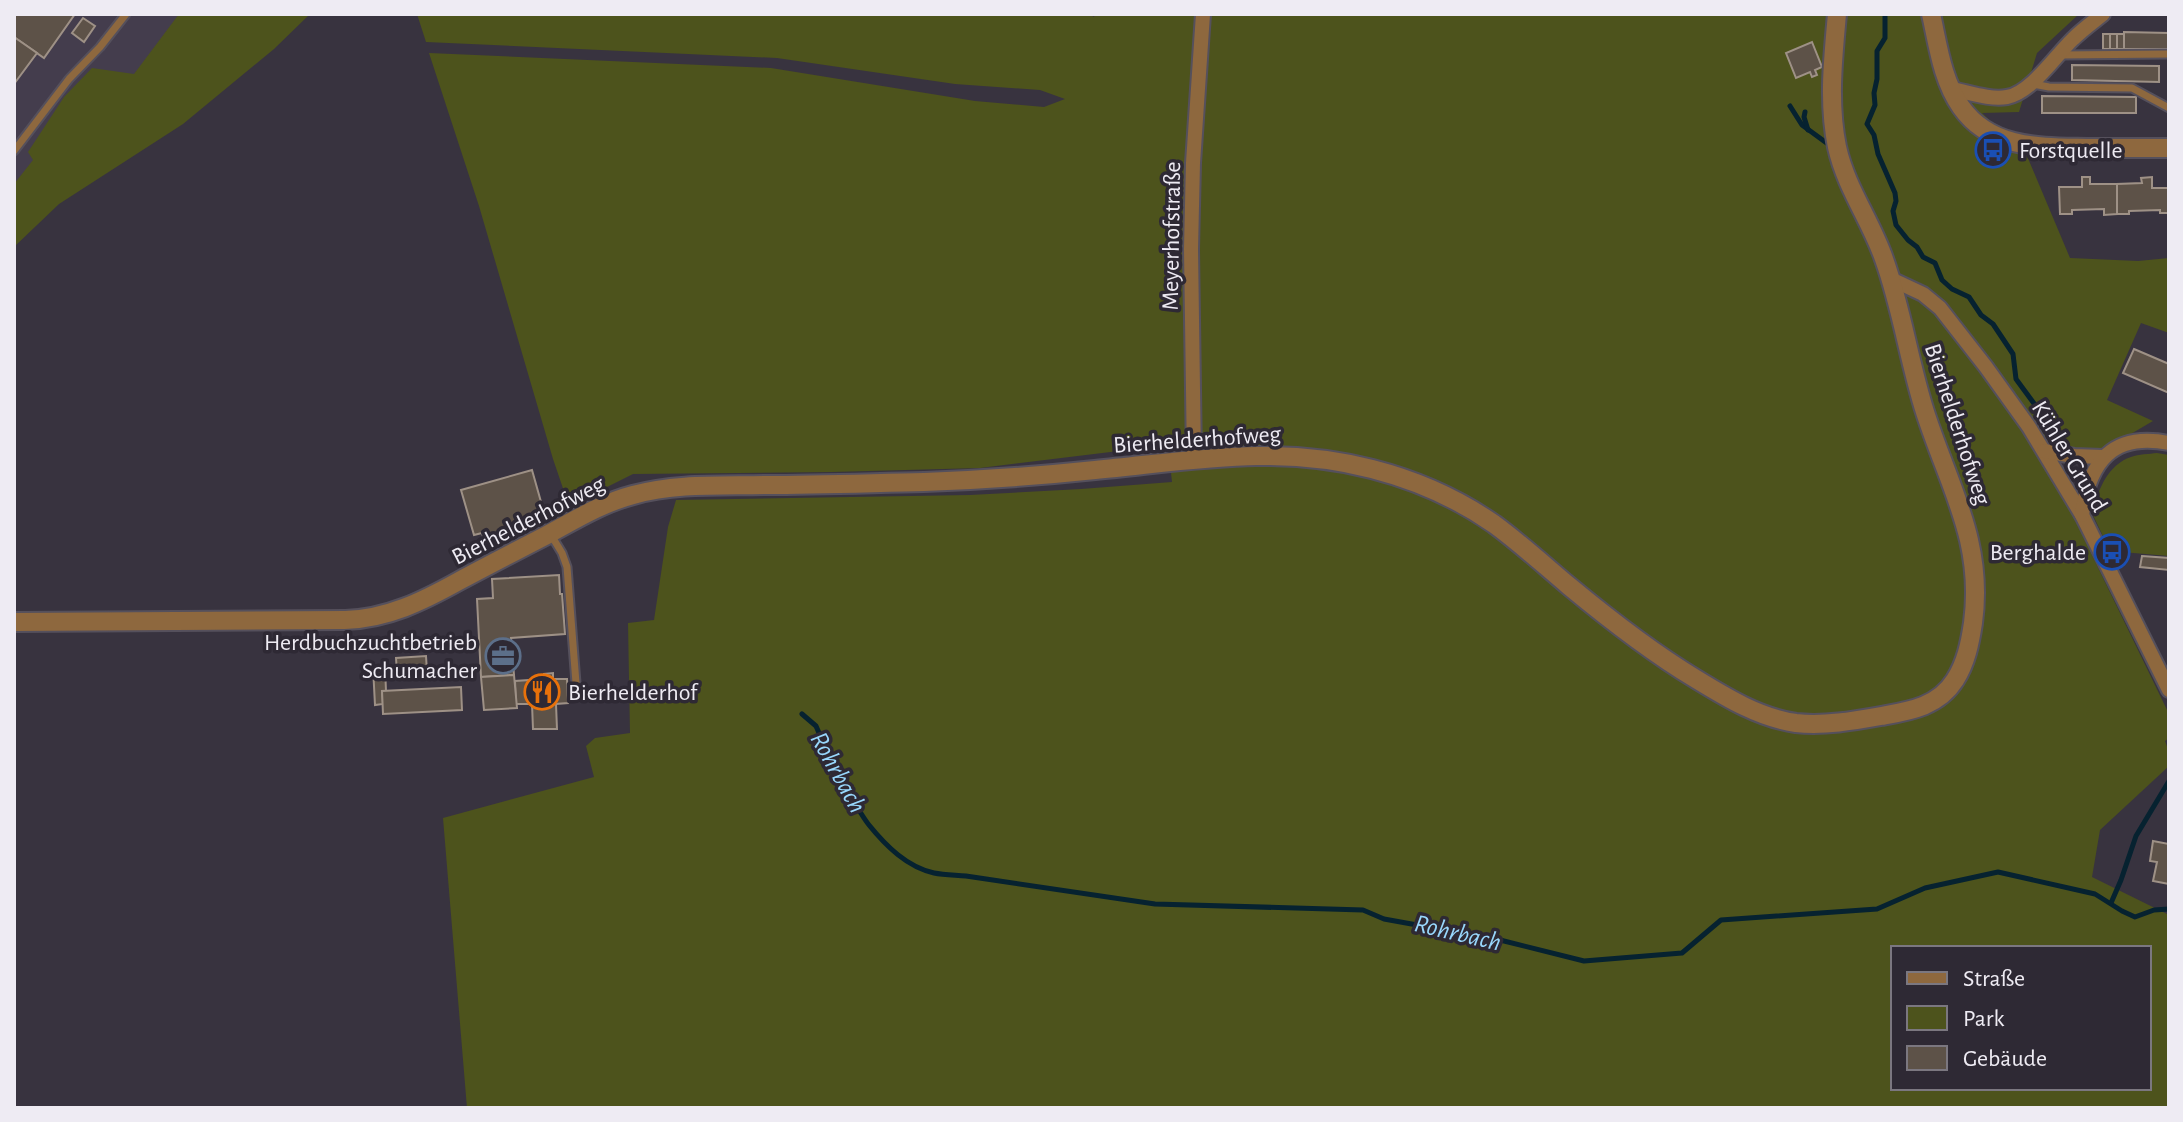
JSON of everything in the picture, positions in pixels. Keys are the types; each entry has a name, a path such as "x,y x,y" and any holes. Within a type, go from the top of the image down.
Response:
{"street":[{"name":"Meyerhofstraße","path":"1194,459 1191,235 1193,153 1203,14"},
{"name":"Bierhelderhofweg","path":"14,622 370,618 401,610 614,502 633,495 677,487 971,479 1194,459 1292,455 1386,472 1452,499 1494,525 1669,662 1724,696 1768,716 1800,723 1830,724 1914,709 1935,701 1945,693 1962,667 1972,624 1975,569 1969,536 1925,410 1891,279 1875,235 1848,183 1837,143 1832,101 1837,14"},
{"path":"1931,14 1941,58 1960,107 1976,124 1992,134 2013,143 2042,147 2169,148"},
{"path":"1951,89 1988,97 2014,95 2031,84 2057,55 2103,14"},
{"name":"Kühler Grund","path":"1891,279 1923,294 1940,308 1986,367 2044,451 2082,515 2169,690"},
{"path":"2082,515 2088,484 2103,457 2138,441 2169,443"},
{"path":"2044,451 2103,457"}],"lane":[{"path":"14,151 69,79 126,14"},
{"path":"2057,55 2169,54"},
{"path":"2031,84 2132,88 2169,108"},
{"path":"550,533 567,567 576,683"}],"shaded area":[{"path":"14,14 273,14 14,229"}],"green space":[{"path":"179,14 310,14 274,49 183,124 59,204 14,247 14,184 33,160 28,152 64,97 92,68 134,74"},
{"path":"417,14 1089,14 1094,17 1095,14 2079,14 2037,53 2019,112 1982,113 2027,156 2070,258 2138,261 2169,258 2169,333 2141,323 2107,400 2153,421 2100,452 2048,447 2058,485 2169,714 2169,738 2165,741 2169,766 2100,830 2092,877 2169,915 2169,1108 467,1108 443,818 594,777 586,746 595,738 630,733 628,623 654,620 668,527 676,500 970,495 1172,482 1168,445 980,468 633,474 569,506 479,206 429,53 771,68 975,101 1044,107 1065,99 1040,90 955,84 777,58 426,42"},
{"path":"2137,455 2169,455 2169,556 2110,551 2092,513 2101,488 2110,472 2123,461"}],"building":[{"path":"14,14 75,14 44,58 14,37"},
{"path":"83,18 95,26 84,42 72,33"},
{"path":"2124,32 2169,33 2169,49 2124,49"},
{"path":"2103,34 2110,34 2110,49 2103,49"},
{"path":"2110,34 2117,34 2117,49 2110,49"},
{"path":"2117,34 2124,34 2124,49 2117,49"},
{"path":"14,37 37,53 14,84"},
{"path":"1812,42 1822,67 1815,70 1817,75 1812,77 1810,72 1796,78 1786,53"},
{"path":"2072,65 2159,66 2159,82 2072,80"},
{"path":"2042,96 2136,97 2136,113 2042,113"},
{"path":"2082,177 2090,177 2090,184 2117,184 2117,214 2104,215 2104,209 2072,210 2072,214 2060,214 2059,187 2082,187"},
{"path":"2152,177 2152,188 2169,188 2169,213 2160,213 2160,210 2117,214 2117,184 2142,183 2141,178"},
{"path":"2134,349 2169,364 2169,393 2123,373"},
{"path":"532,470 545,516 537,518 539,525 484,540 482,533 474,535 461,490"},
{"path":"2142,556 2169,558 2169,570 2140,567"},
{"path":"559,575 565,634 511,638 514,675 481,677 477,599 493,598 492,579"},
{"path":"426,656 427,672 397,673 396,658"},
{"path":"385,666 383,704 375,705 373,667"},
{"name":"Bierhelderhof","path":"553,673 553,679 567,679 568,703 556,704 557,729 533,729 532,704 516,704 515,681 544,679 544,674"},
{"path":"514,675 517,708 484,710 481,677"},
{"path":"461,687 462,710 383,714 382,691"},
{"path":"2153,841 2169,844 2169,884 2153,881 2157,862 2150,861"}],"waterway":[{"path":"1885,14 1885,38 1877,51 1875,105 1867,124 1895,193 1893,211 1896,225 1923,257 1935,263 1942,280 1969,297 1981,315 1993,324 2013,354 2016,379 2038,409"},
{"path":"1790,106 1802,125 1828,144"},
{"path":"1805,112 1808,130"},
{"name":"Rohrbach","path":"802,714 816,726 846,795 876,833 906,861 938,874 1155,904 1363,910 1384,919 1500,940 1584,961 1682,953 1721,920 1877,909 1925,888 1998,872 2095,894 2135,917 2154,910 2169,909"},
{"path":"2111,903 2136,836 2169,781"}],"place":[{"name":"Forstquelle","path":"1993,150"},
{"name":"Berghalde","path":"2112,552"},
{"name":"Herdbuchzuchtbetrieb Schumacher","path":"503,656"},
{"name":"Bierhelderhof","path":"542,692"}]}
